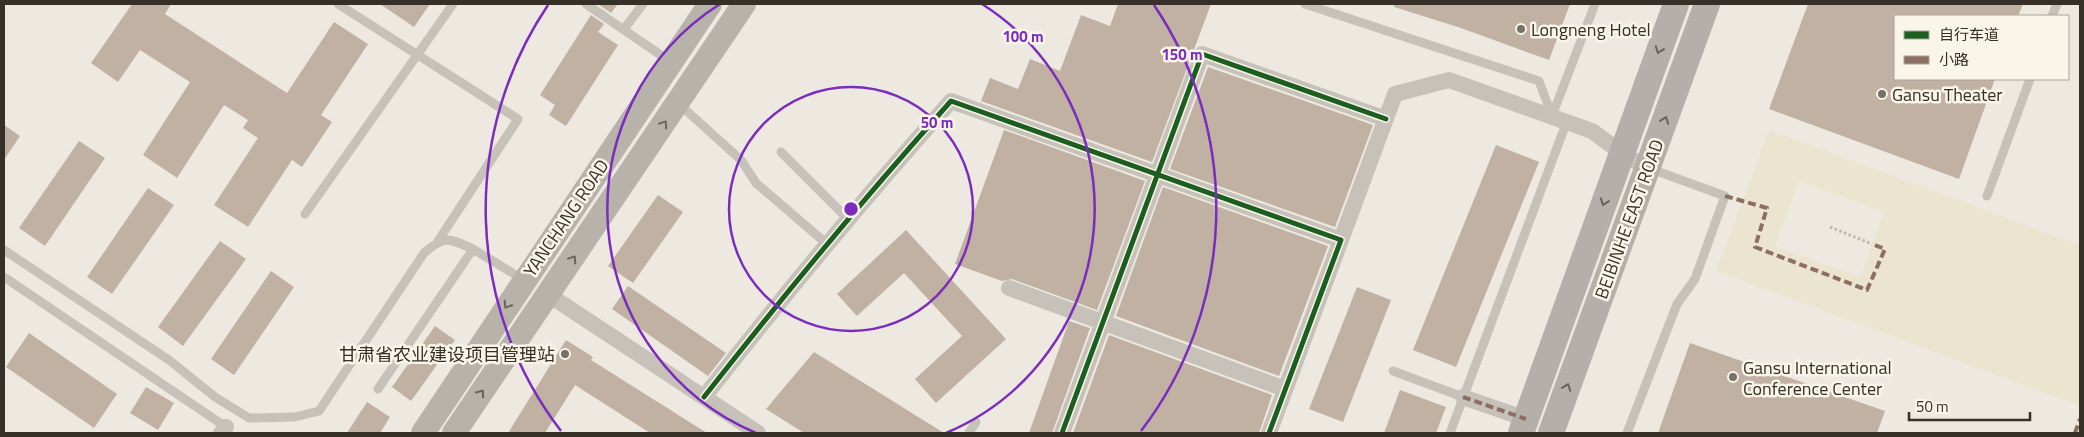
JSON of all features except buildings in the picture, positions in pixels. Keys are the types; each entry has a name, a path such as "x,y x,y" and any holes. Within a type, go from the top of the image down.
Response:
{"main road":[{"name":"YANCHANG ROAD","path":"422,433 710,4"},
{"name":"YANCHANG ROAD","path":"454,433 549,296 744,4"},
{"name":"BEIBINHE EAST ROAD","path":"1524,426 1676,4"},
{"name":"BEIBINHE EAST ROAD","path":"1551,433 1707,4"}],"street":[{"path":"1062,433 1202,54 1386,119"},
{"path":"1269,433 1395,94 1449,80 1592,131 1622,153 1647,168"},
{"path":"704,397 827,244 951,101 1341,240"},
{"path":"1009,288 1285,389"},
{"name":"YANCHANG ROAD","path":"549,296 758,433"},
{"path":"1463,397 1524,426"}],"lane":[{"path":"4,250 169,360 215,397 249,418 295,418 319,411 424,253 438,242 518,119 338,4"},
{"path":"305,214 453,4"},
{"path":"586,4 671,62"},
{"path":"624,29 642,4"},
{"path":"1305,4 1539,81 1559,119"},
{"path":"1450,433 1559,119 1595,4"},
{"path":"1987,196 2030,80"},
{"path":"678,103 741,160 756,183 827,244"},
{"path":"781,152 848,219"},
{"path":"1627,433 1677,304 1695,279 1726,196 1647,168"},
{"path":"438,242 454,241 473,249 524,280"},
{"path":"378,389 473,249"},
{"path":"4,277 224,430"},
{"path":"1393,371 1463,397"},
{"path":"969,433 976,422"}],"path":[{"path":"1830,227 1872,244"}],"shaded area":[{"path":"1769,130 2080,245 2080,406 1716,271","holes":["1799,181 1884,212 1860,277 1775,246"]}],"marked path":[{"path":"1725,196 1767,208 1755,247 1867,290 1885,249 1872,244"},
{"path":"1463,397 1526,419"},
{"path":"2075,433 2080,419"}],"cycle path":[{"path":"1062,433 1202,54 1386,119"},
{"path":"704,397 825,247 951,101 1341,240 1269,433"}],"place":[{"name":"Longneng Hotel","path":"1521,29"},
{"name":"Gansu Theater","path":"1882,94"},
{"name":"甘肃省农业建设项目管理站","path":"565,354"},
{"name":"Gansu International Conference Center","path":"1733,377"}]}
